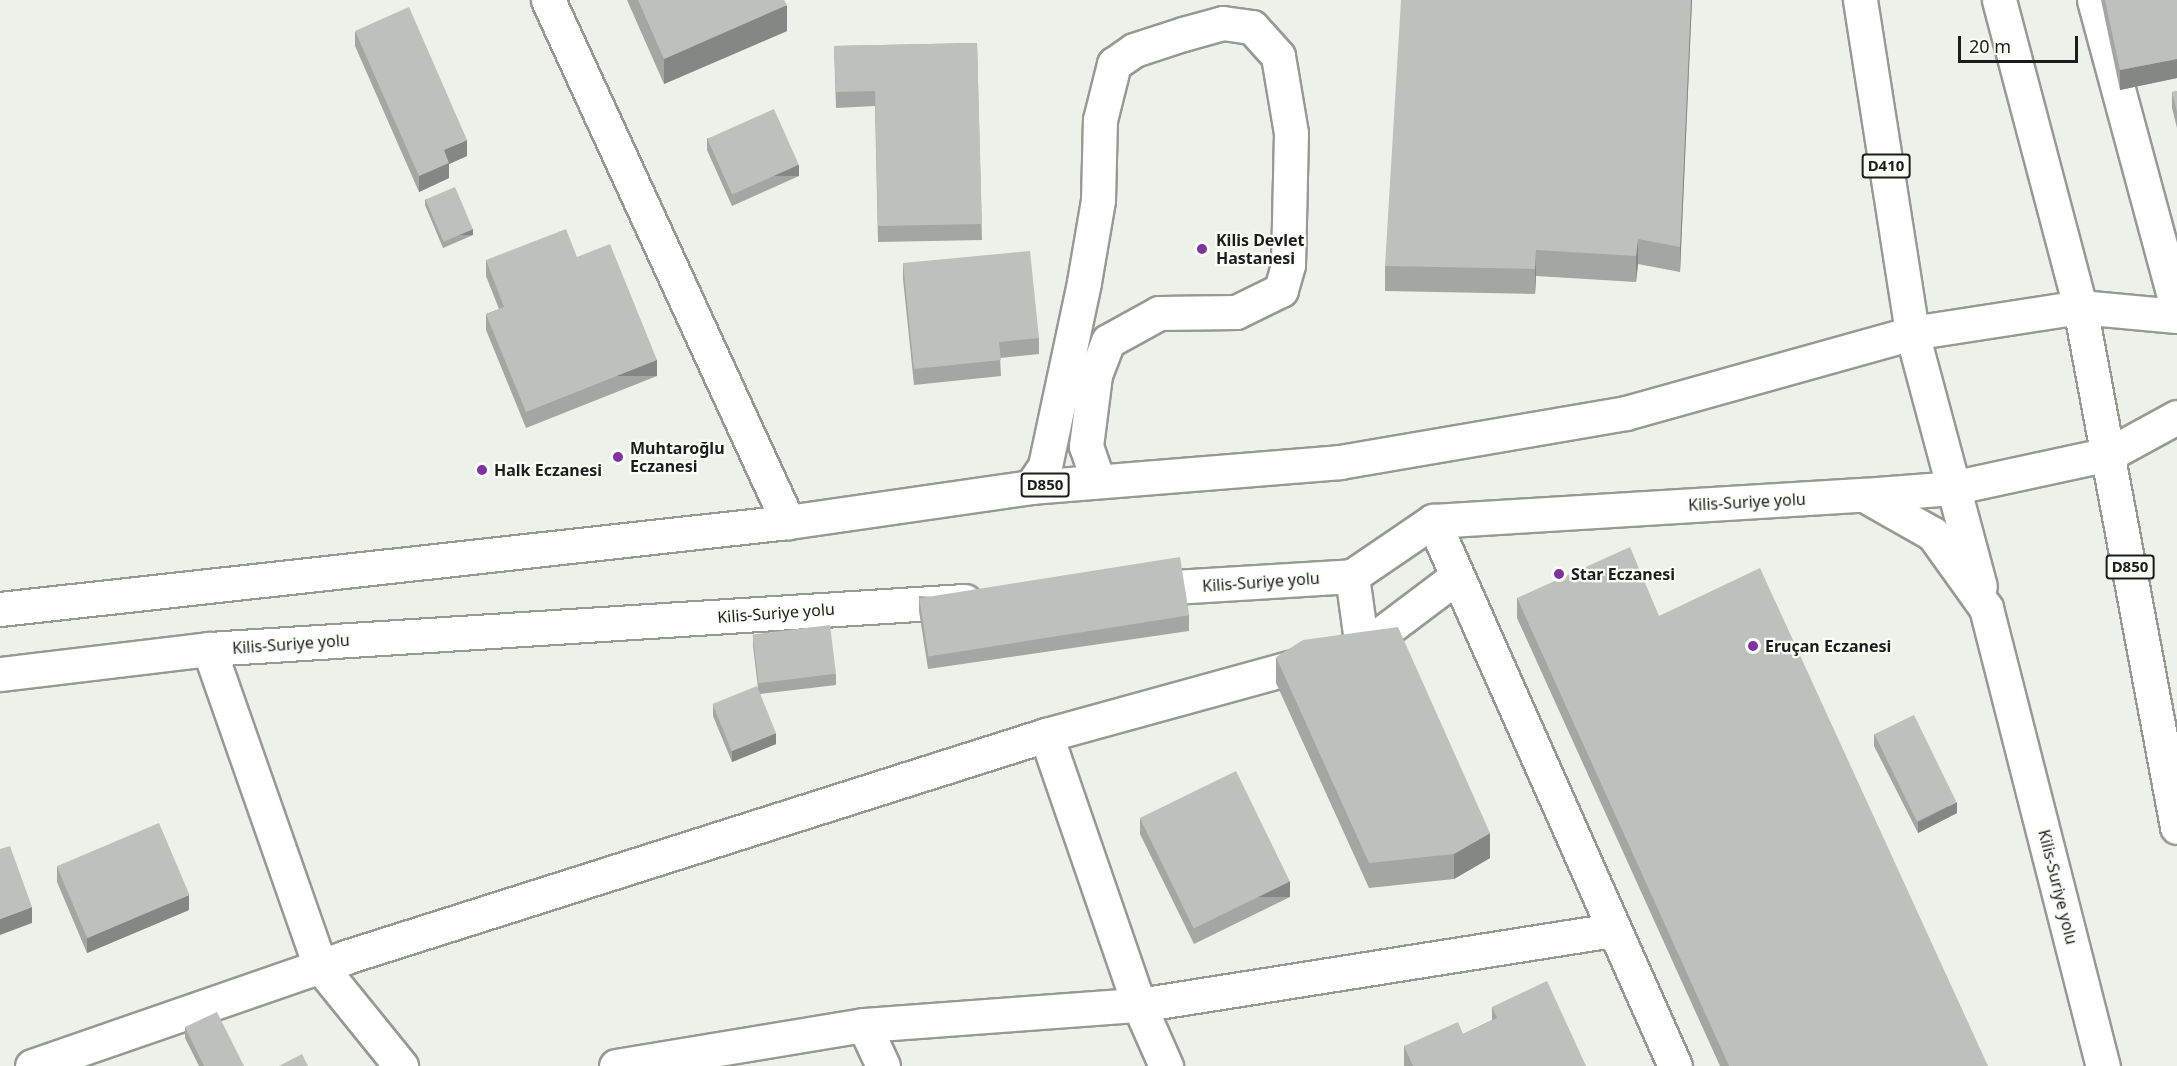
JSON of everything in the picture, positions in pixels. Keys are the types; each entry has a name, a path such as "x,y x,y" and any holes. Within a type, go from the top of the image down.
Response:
{"main road":[{"path":"548,0 788,522"},
{"name":"D410","path":"1860,0 1912,333"},
{"path":"2000,0 2080,308 2177,316"},
{"path":"2094,0 2177,307"},
{"path":"1031,487 1045,466 1076,324 1098,200 1100,120 1114,63 1134,50 1223,23 1252,27 1278,57 1291,133 1288,265 1281,290 1236,312 1159,313 1108,341 1095,375 1086,446 1098,481"},
{"name":"D850","path":"0,609 788,522 1031,487 1340,462 1626,412 1912,333 2080,308 2177,827"},
{"path":"1912,333 1986,608"},
{"path":"1864,495 1952,488 2109,454 2177,417"},
{"name":"Kilis-Suriye yolu","path":"1433,521 1864,495 1934,534 1986,608 2103,1066"},
{"path":"1362,648 1352,576 1433,521 1455,578 1675,1066"},
{"name":"Kilis-Suriye yolu","path":"1114,591 1352,576"},
{"path":"32,1066 320,966 1046,735 1362,648 1455,578"},
{"name":"Kilis-Suriye yolu","path":"0,674 209,650 995,599"},
{"path":"209,650 320,966 401,1066"},
{"path":"1046,735 1139,1005 1166,1066"},
{"path":"616,1066 864,1025 1139,1005 1614,930"},
{"path":"864,1025 884,1066"}],"building":[{"path":"638,0 784,0 787,5 664,59"},
{"path":"1401,0 1691,0 1680,247 1638,239 1636,256 1536,250 1535,269 1385,266"},
{"path":"2105,0 2177,0 2177,59 2120,70"},
{"path":"409,7 467,140 444,150 449,163 419,176 355,31"},
{"path":"977,43 982,224 878,226 875,91 836,92 834,46"},
{"path":"2177,91 2177,112 2172,92"},
{"path":"774,109 799,165 732,194 707,139"},
{"path":"455,187 473,229 444,242 426,200"},
{"path":"566,229 577,257 610,244 657,360 526,412 486,314 504,307 486,260"},
{"path":"1030,251 1039,338 999,342 1001,360 914,369 903,263"},
{"path":"1630,547 1659,616 1760,568 1988,1066 1729,1066 1517,598"},
{"path":"1180,557 1189,615 928,657 919,598"},
{"path":"830,625 836,674 759,683 753,635"},
{"path":"1398,627 1490,833 1454,854 1369,863 1276,657 1303,640"},
{"path":"757,686 776,733 732,751 712,704"},
{"path":"1914,715 1957,802 1917,821 1874,734"},
{"path":"1236,771 1290,882 1194,928 1140,818"},
{"path":"159,823 189,895 87,938 57,866"},
{"path":"10,846 32,907 0,919 0,849"},
{"path":"1547,981 1586,1066 1413,1066 1404,1046 1458,1022 1463,1034 1497,1018 1492,1007"},
{"path":"217,1012 244,1066 204,1066 185,1027"},
{"path":"302,1054 308,1066 279,1066"}],"place":[{"name":"Kilis Devlet Hastanesi","path":"1202,249"},
{"name":"Muhtaroğlu Eczanesi","path":"618,457"},
{"name":"Halk Eczanesi","path":"482,470"},
{"name":"Star Eczanesi","path":"1559,574"},
{"name":"Eruçan Eczanesi","path":"1753,646"}]}
